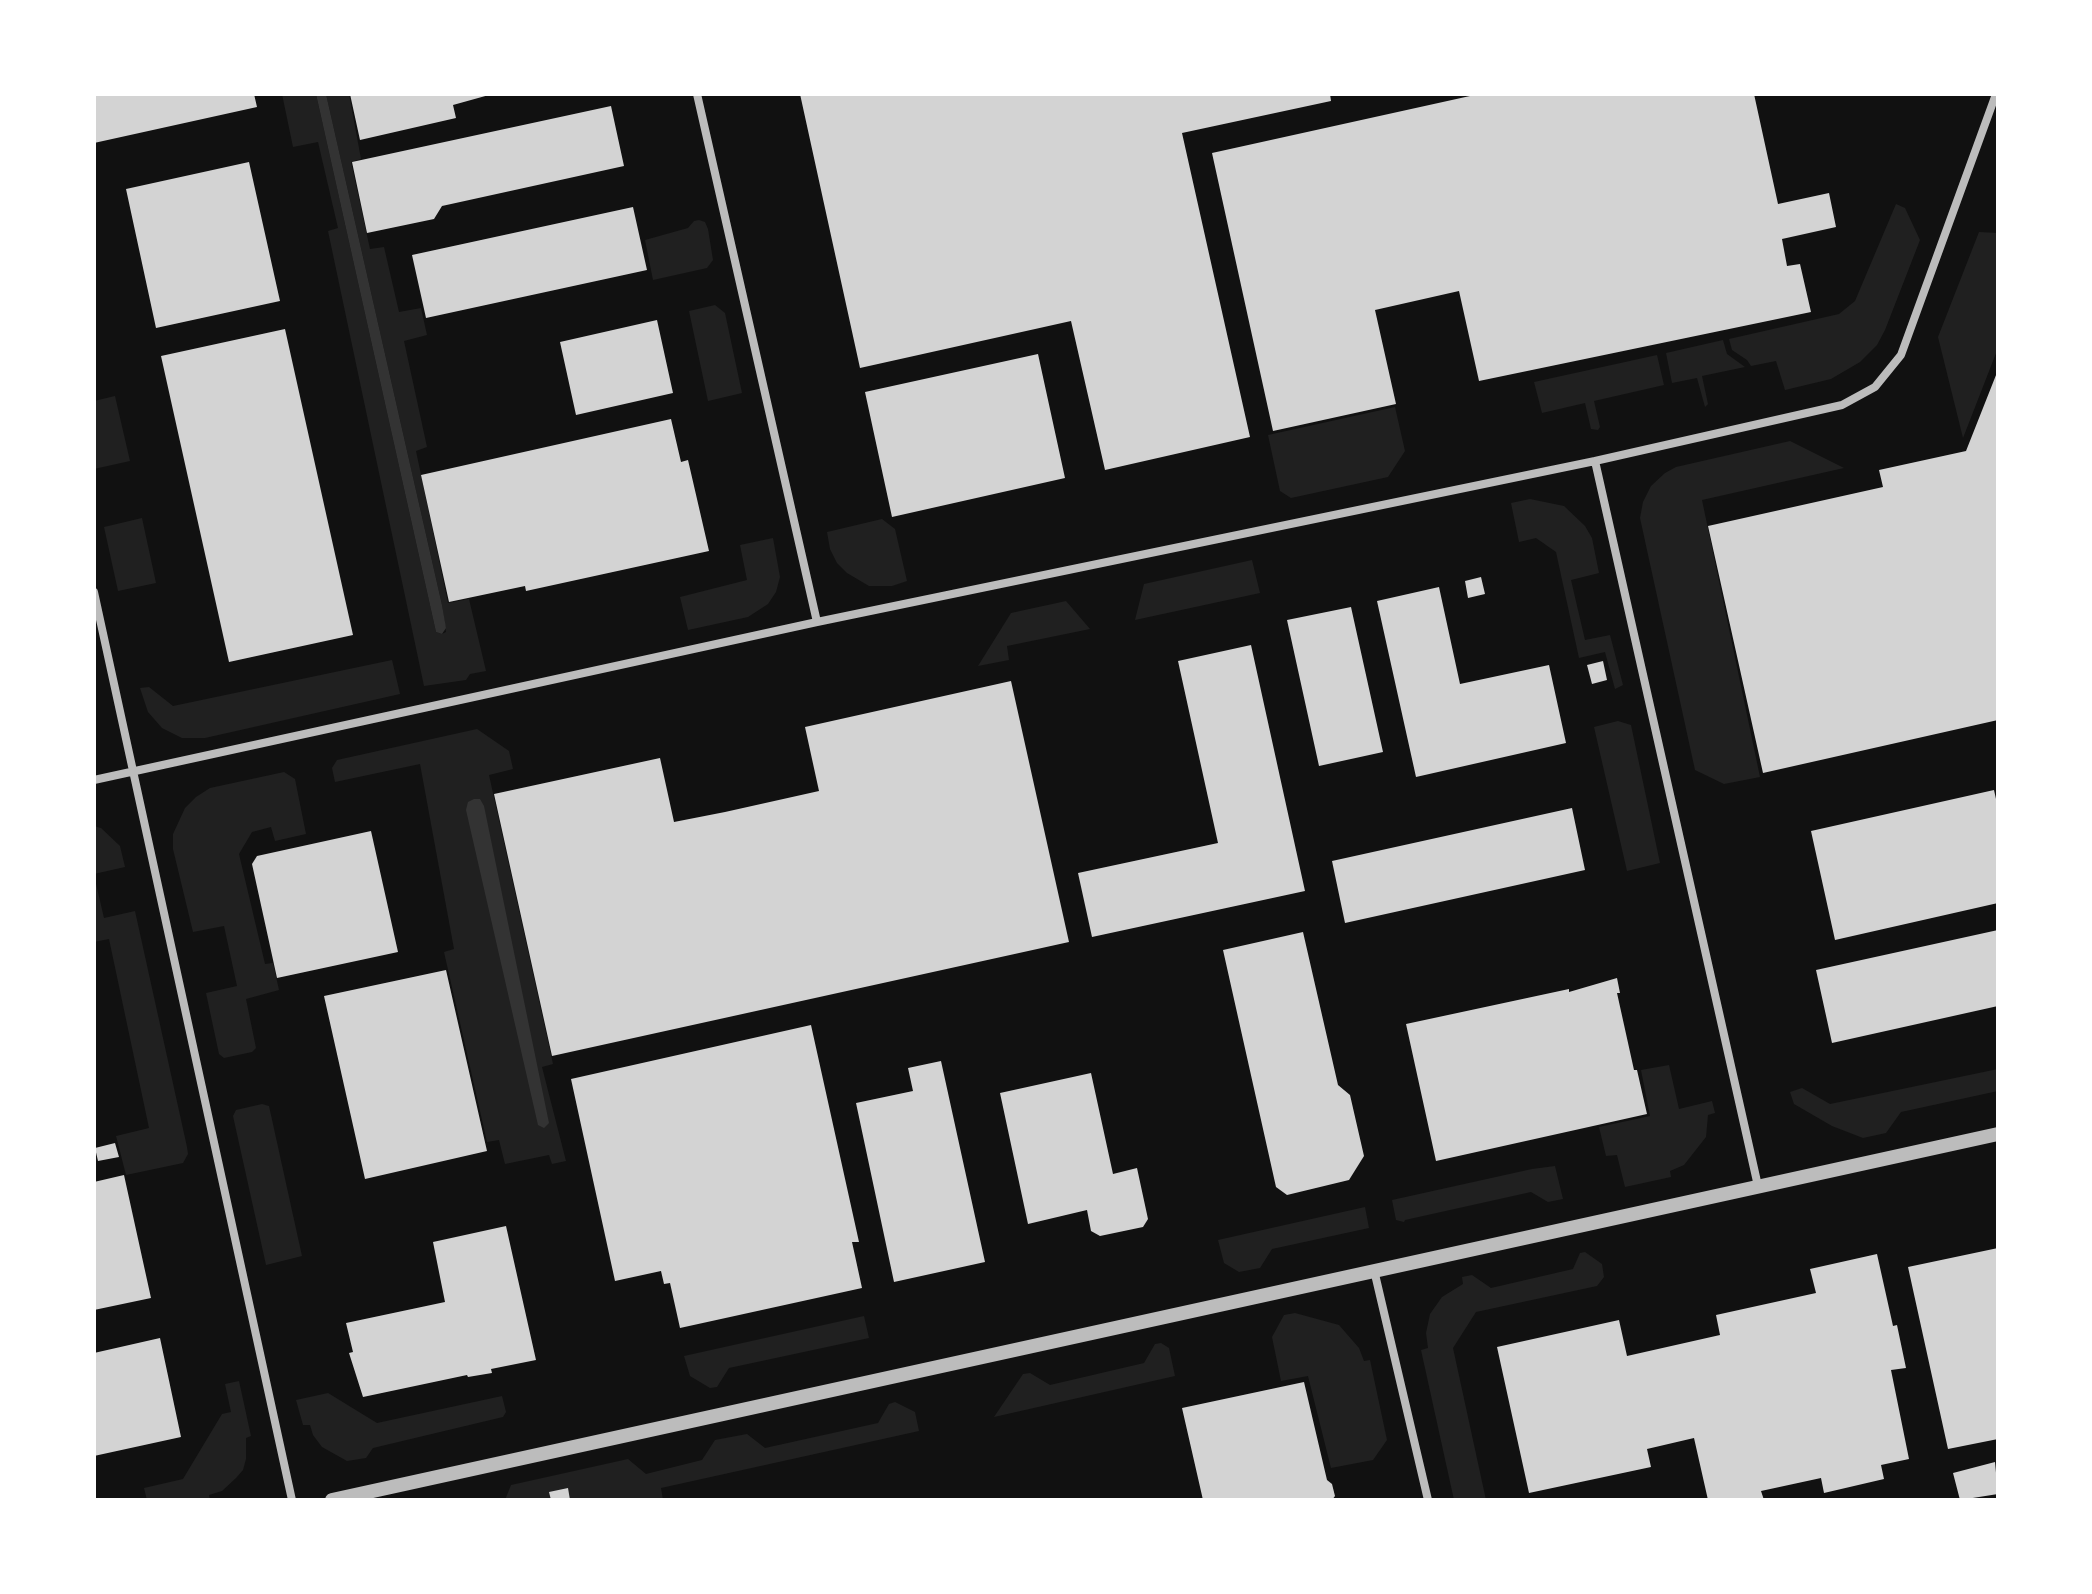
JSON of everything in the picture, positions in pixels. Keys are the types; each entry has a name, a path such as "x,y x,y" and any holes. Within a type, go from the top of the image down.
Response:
{"street":[{"path":"697,94 817,622"},
{"path":"94,780 817,622 1595,461 1842,405 1875,387 1901,355 1996,94"},
{"path":"1595,461 1758,1186"},
{"path":"94,592 292,1500"},
{"path":"332,1500 1998,1134"},
{"path":"1374,1270 1428,1500"}],"shaded area":[{"path":"282,94 316,94 436,632 442,634 446,632 442,605 326,94 349,94 361,159 351,162 370,249 384,247 399,312 421,308 427,335 404,341 427,447 416,451 448,603 469,599 486,671 470,674 466,680 424,686 328,231 338,228 318,142 293,147"},
{"path":"316,94 326,94 442,605 446,628 442,634 436,632"},
{"path":"1896,204 1905,208 1920,240 1885,330 1877,345 1860,362 1831,379 1785,390 1776,361 1751,366 1732,350 1729,339 1839,314 1855,301"},
{"path":"699,220 705,222 708,229 713,260 707,268 653,280 645,240 688,228"},
{"path":"1979,232 1998,233 1998,348 1963,438 1938,337"},
{"path":"715,305 725,313 742,393 708,401 689,311"},
{"path":"1723,340 1727,354 1745,367 1702,376 1708,404 1705,407 1697,378 1672,383 1666,353"},
{"path":"1657,355 1664,385 1594,401 1598,430 1591,429 1585,403 1542,413 1534,382"},
{"path":"115,396 130,461 94,469 94,401"},
{"path":"1395,407 1405,451 1388,477 1291,498 1280,491 1268,435"},
{"path":"1790,441 1844,468 1702,500 1760,777 1724,784 1695,770 1640,518 1643,502 1651,486 1676,467"},
{"path":"1530,499 1564,506 1585,526 1592,538 1599,573 1571,580 1585,640 1610,635 1623,685 1615,689 1605,652 1579,658 1556,552 1536,538 1519,542 1511,503"},
{"path":"142,518 156,583 118,591 104,527"},
{"path":"882,519 895,529 907,581 892,586 869,586 837,563 827,532"},
{"path":"773,538 780,577 776,592 768,604 748,617 688,630 680,597 747,580 740,545"},
{"path":"1252,560 1260,593 1135,620 1144,584"},
{"path":"1066,601 1090,629 1007,646 1009,660 978,666 1011,613"},
{"path":"392,660 400,694 205,738 182,738 162,728 148,712 140,688 149,687 173,706"},
{"path":"1618,721 1631,725 1660,863 1627,871 1594,727"},
{"path":"477,729 509,751 513,769 489,775 553,1064 542,1067 566,1161 552,1164 549,1155 505,1164 499,1140 487,1142 444,952 454,949 420,764 335,782 332,768 337,760"},
{"path":"284,772 295,779 306,834 275,841 271,827 252,832 239,854 265,964 273,963 279,990 246,999 256,1048 252,1052 224,1058 219,1054 206,993 237,986 224,926 193,932 173,849 173,834 185,808 210,788"},
{"path":"480,799 484,806 549,1123 544,1128 538,1125 466,810 468,802"},
{"path":"94,826 101,828 120,846 125,867 94,874"},
{"path":"94,875 104,918 135,911 188,1154 183,1163 126,1175 116,1136 149,1128 109,939 94,942"},
{"path":"1669,1065 1679,1109 1712,1101 1715,1113 1708,1115 1706,1137 1684,1165 1670,1171 1671,1177 1625,1187 1617,1155 1606,1156 1599,1127 1650,1116 1641,1070"},
{"path":"1998,1069 1998,1091 1901,1112 1886,1133 1863,1138 1832,1126 1794,1104 1790,1092 1802,1088 1830,1104"},
{"path":"262,1104 269,1106 302,1256 266,1265 233,1116 236,1110"},
{"path":"1555,1166 1563,1199 1548,1202 1531,1192 1404,1222 1396,1220 1392,1200"},
{"path":"1365,1207 1369,1228 1272,1249 1260,1268 1239,1272 1224,1263 1218,1240"},
{"path":"1585,1252 1602,1264 1604,1277 1597,1286 1476,1312 1453,1348 1486,1500 1454,1500 1421,1350 1428,1348 1426,1333 1430,1314 1442,1297 1463,1284 1462,1277 1472,1275 1491,1288 1573,1269 1580,1253"},
{"path":"1295,1313 1339,1325 1359,1348 1364,1361 1370,1360 1387,1440 1373,1460 1331,1468 1308,1376 1281,1381 1272,1337 1284,1315"},
{"path":"864,1316 869,1338 729,1368 717,1387 710,1388 690,1376 684,1356"},
{"path":"1161,1343 1169,1348 1175,1376 994,1417 1023,1374 1030,1373 1050,1385 1144,1363 1155,1344"},
{"path":"239,1381 251,1436 246,1438 243,1470 222,1491 209,1495 210,1500 147,1500 144,1488 183,1479 222,1414 231,1412 225,1384"},
{"path":"328,1393 377,1423 502,1396 506,1412 503,1417 373,1448 366,1458 347,1461 322,1447 310,1425 303,1425 296,1400"},
{"path":"895,1402 915,1412 919,1431 661,1488 663,1500 505,1500 511,1485 628,1459 646,1474 702,1460 715,1440 747,1434 765,1448 878,1423 889,1404"}],"building":[{"path":"94,94 254,94 257,107 94,143"},
{"path":"350,94 489,95 453,105 456,118 360,140"},
{"path":"800,94 1330,94 1331,101 1182,133 1250,437 1105,470 1071,321 860,368"},
{"path":"1479,94 1754,94 1778,204 1829,193 1836,227 1782,239 1787,266 1800,264 1811,312 1479,381 1459,291 1375,310 1396,404 1273,431 1212,153"},
{"path":"611,106 624,166 442,206 434,219 367,233 352,162"},
{"path":"249,162 280,301 156,328 126,189"},
{"path":"633,207 647,270 426,318 412,255"},
{"path":"657,320 673,393 576,415 560,342"},
{"path":"285,329 353,635 229,662 161,356"},
{"path":"1038,354 1065,478 892,517 865,392"},
{"path":"1998,370 1998,720 1763,773 1708,526 1883,487 1879,470 1966,451"},
{"path":"671,419 681,462 688,460 709,551 526,591 525,586 449,602 421,475"},
{"path":"1481,577 1485,594 1468,598 1465,581"},
{"path":"1439,587 1460,684 1549,665 1566,743 1416,777 1377,601"},
{"path":"1351,607 1383,752 1319,766 1287,620"},
{"path":"1251,645 1305,891 1092,937 1078,873 1218,843 1178,661"},
{"path":"1603,661 1607,680 1592,684 1587,665"},
{"path":"1011,681 1069,942 552,1056 494,794 660,758 674,822 725,812 819,791 805,727"},
{"path":"1994,790 1998,808 1998,903 1835,940 1811,831"},
{"path":"1572,808 1585,870 1345,923 1332,861"},
{"path":"371,831 398,952 277,978 252,864 257,856"},
{"path":"1998,930 1998,1006 1832,1043 1816,970"},
{"path":"1303,932 1338,1085 1350,1095 1364,1156 1349,1180 1287,1195 1276,1187 1223,950"},
{"path":"446,970 487,1151 365,1179 324,996"},
{"path":"1617,978 1620,993 1617,993 1647,1114 1436,1161 1406,1024 1569,989 1569,992"},
{"path":"811,1025 859,1242 852,1242 862,1288 680,1328 670,1283 664,1284 661,1271 615,1281 571,1079"},
{"path":"941,1061 985,1262 894,1282 856,1103 913,1091 908,1068"},
{"path":"1091,1073 1113,1174 1137,1168 1148,1219 1143,1227 1100,1236 1091,1231 1087,1210 1028,1224 1000,1093"},
{"path":"115,1143 119,1157 98,1161 95,1148"},
{"path":"124,1175 151,1298 94,1310 94,1182"},
{"path":"506,1226 536,1360 491,1369 492,1373 467,1375 363,1397 349,1353 353,1352 346,1323 445,1302 433,1242"},
{"path":"1998,1248 1998,1439 1948,1449 1908,1267"},
{"path":"1877,1254 1906,1368 1891,1370 1909,1459 1881,1465 1884,1479 1824,1493 1821,1478 1761,1491 1764,1500 1708,1500 1694,1438 1647,1449 1651,1467 1529,1493 1497,1347 1619,1320 1627,1356 1720,1335 1716,1315 1816,1293 1810,1269"},
{"path":"160,1338 181,1437 94,1456 94,1353"},
{"path":"1304,1382 1327,1480 1332,1484 1335,1496 1332,1500 1203,1500 1182,1408"},
{"path":"1995,1462 1998,1494 1960,1500 1953,1473"},
{"path":"568,1488 570,1500 551,1500 549,1492"}]}
